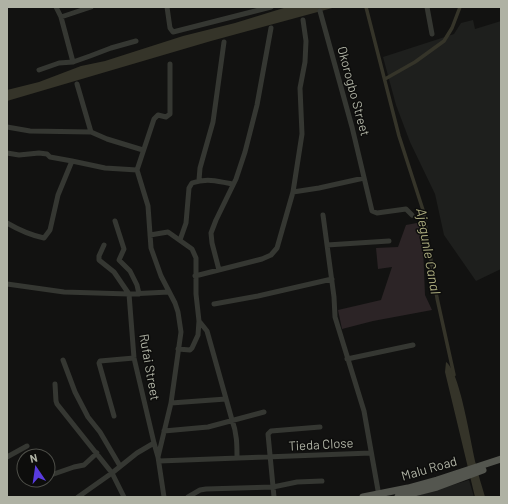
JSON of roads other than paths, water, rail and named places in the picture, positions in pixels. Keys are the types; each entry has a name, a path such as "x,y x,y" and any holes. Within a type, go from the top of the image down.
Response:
{"main road":[{"name":"Malu Road","path":"398,497 430,489 501,459"},
{"name":"Malu Road","path":"481,468 501,463"},
{"name":"Malu Road","path":"363,497 379,495 466,474"}],"street":[{"path":"56,7 61,17 73,62"},
{"path":"61,17 91,7"},
{"path":"167,7 170,28 173,32 271,7"},
{"path":"427,7 432,34"},
{"name":"Okorogbo Street","path":"320,11 352,127 372,211 374,213 404,209 408,210 412,215"},
{"path":"195,276 262,259 271,255 277,248 293,192 302,134 300,88 305,62 306,41 303,20"},
{"path":"218,270 211,234 232,184 236,178 245,152 257,105 270,28"},
{"path":"39,70 59,63 73,62 111,48 136,42"},
{"path":"199,180 200,168 213,122 224,42"},
{"path":"164,497 158,459 171,402 181,332 180,320 175,303 151,248 148,206 137,170 156,116 166,117 170,114 170,64"},
{"path":"77,84 91,132"},
{"path":"7,127 30,131 91,132 107,140 143,150"},
{"path":"7,153 19,154 39,152 47,154 50,158 105,168 137,170"},
{"path":"7,223 23,230 28,234 44,238 50,230 58,195 72,161"},
{"path":"293,192 364,178"},
{"path":"180,240 187,218 190,185 192,182 199,180 212,180 232,184"},
{"path":"323,216 332,279 335,317 364,411 379,495"},
{"path":"115,222 124,249 119,260 130,271 137,285 139,294"},
{"path":"150,235 168,232 192,249 196,258 195,276 199,321 198,334 193,347 190,350 178,349"},
{"path":"327,245 389,241"},
{"path":"104,245 99,256 99,260 114,272 129,294"},
{"path":"214,304 258,296 332,279"},
{"path":"7,284 64,292 139,294 169,292"},
{"name":"Rufai Street","path":"129,294 134,358 158,459"},
{"path":"199,321 207,331 237,435 237,458"},
{"path":"347,359 413,345"},
{"path":"114,416 99,363 100,360 134,358"},
{"path":"63,360 75,392 88,417 100,432 120,466"},
{"path":"55,384 57,404 112,473 124,497"},
{"path":"171,402 226,399"},
{"path":"164,431 208,427 264,412"},
{"path":"274,497 268,434 271,431 320,427"},
{"path":"78,497 137,453 154,443"},
{"path":"7,457 27,446"},
{"path":"56,473 84,465 97,453"},
{"name":"Tieda Close","path":"158,459 271,458 371,453"},
{"path":"188,497 200,490 206,489 273,487 297,482 322,481"}],"waterway":[{"name":"Ajegunle Canal","path":"366,7 399,136 423,210 437,298 454,375"},
{"path":"385,79 415,62 444,41 452,28 460,7"}]}
